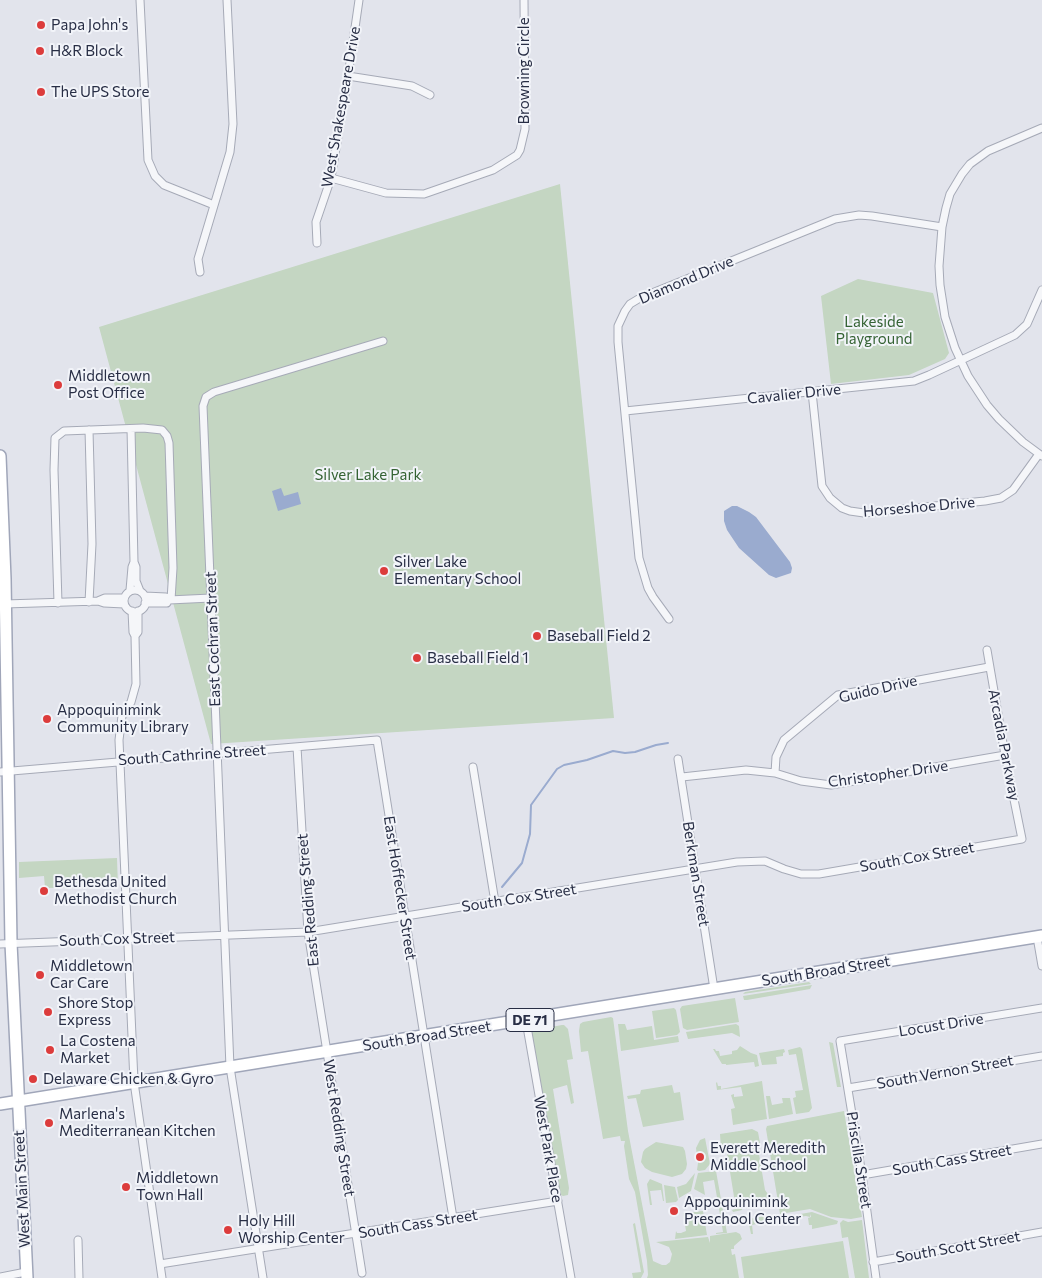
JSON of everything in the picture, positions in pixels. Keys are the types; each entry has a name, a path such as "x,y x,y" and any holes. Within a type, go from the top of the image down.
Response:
{"main road":[{"name":"West Main Street","path":"0,456 5,604 6,943 18,1101 27,1275"},
{"name":"South Broad Street","path":"18,1101 1040,937"},
{"name":"DE 71","path":"0,1104 18,1101"}],"street":[{"path":"140,0 148,160 155,176 164,185 214,205"},
{"path":"200,272 198,259 230,152 233,124 227,0"},
{"name":"West Shakespeare Drive","path":"317,243 316,222 331,178 359,0"},
{"name":"Browning Circle","path":"331,178 386,193 424,194 493,170 517,155 525,129 524,0"},
{"path":"348,76 412,86 430,95"},
{"path":"1041,455 1023,442 999,419 977,391 960,361 950,334 940,285 939,266 942,227 950,194 955,184 970,164 978,158 1000,145 1042,128"},
{"name":"Diamond Drive","path":"669,619 653,597 641,568 617,334 625,311 635,300 835,220 859,215 942,227"},
{"name":"Cavalier Drive","path":"625,412 914,380 1007,339 1022,329 1031,317 1042,290"},
{"name":"East Cochran Street","path":"263,1278 230,1067 202,406 206,397 218,390 383,341"},
{"name":"Horseshoe Drive","path":"812,392 822,486 830,498 850,512 864,513 986,502 1001,498 1013,490 1041,455"},
{"path":"131,429 134,562 136,581 143,597"},
{"path":"58,603 54,470 55,438 64,431 89,430 162,430 167,436 169,443 173,568 170,600"},
{"path":"89,430 92,544 89,602"},
{"path":"134,562 130,590 124,601 127,609 135,611"},
{"path":"130,590 143,597 167,603 170,600 211,598"},
{"path":"143,597 135,611 133,632 136,636 136,684 131,702 122,716 120,724 120,761 134,1082 162,1278"},
{"path":"5,604 89,602 105,598 124,601"},
{"name":"Arcadia Parkway","path":"987,650 1022,839"},
{"name":"Guido Drive","path":"775,773 776,757 784,740 838,695 990,667"},
{"name":"South Cathrine Street","path":"4,771 377,740"},
{"name":"East Hoffecker Street","path":"377,740 453,1218"},
{"name":"East Redding Street","path":"297,748 308,932 327,1052"},
{"name":"Christopher Drive","path":"682,777 746,770 775,773 801,781 831,785 1005,755"},
{"name":"Berkman Street","path":"678,759 714,989"},
{"path":"474,767 495,902"},
{"name":"South Cox Street","path":"6,943 308,932 737,862 765,861 801,874 819,874 1022,839"},
{"path":"1040,937 1042,966"},
{"name":"Locust Drive","path":"840,1041 1042,1008"},
{"name":"West Park Place","path":"526,1020 571,1278"},
{"name":"Priscilla Street","path":"840,1041 862,1175 876,1278"},
{"name":"West Redding Street","path":"327,1052 362,1272"},
{"name":"South Vernon Street","path":"848,1088 1042,1056"},
{"name":"South Cass Street","path":"862,1175 1042,1144"},
{"name":"South Cass Street","path":"160,1264 558,1201"},
{"name":"South Scott Street","path":"873,1262 1042,1232"},
{"path":"78,1240 79,1278"},
{"path":"0,1277 27,1275"}],"green space":[{"name":"Silver Lake Park","path":"560,184 614,718 211,744 99,327"},
{"name":"Lakeside Playground","path":"858,279 933,293 949,353 945,359 909,375 831,384 821,296"},
{"path":"117,858 118,887 45,888 44,876 19,878 19,862"},
{"path":"809,982 811,984 743,994 745,992"},
{"path":"812,985 810,989 747,1000 744,1000 743,996"},
{"path":"735,998 739,1022 687,1030 683,1028 680,1009 682,1006"},
{"path":"674,1008 680,1032 677,1035 656,1038 652,1011"},
{"path":"613,1018 628,1131 653,1261 666,1265 670,1262 672,1254 669,1247 656,1242 708,1237 710,1243 710,1236 736,1232 740,1234 742,1239 734,1246 734,1249 731,1249 732,1255 735,1254 739,1278 647,1278 647,1261 635,1192 629,1179 624,1146 625,1141 621,1141 620,1136 603,1139 588,1051 581,1052 580,1024"},
{"path":"618,1024 625,1024 627,1030 652,1026 654,1040 678,1036 679,1042 621,1051"},
{"path":"736,1024 739,1026 740,1037 732,1033 688,1039 686,1032"},
{"path":"564,1025 568,1029 573,1059 567,1060 574,1103 571,1104 567,1085 553,1089 569,1188 568,1195 563,1196 559,1194 530,1031"},
{"path":"829,1042 833,1043 841,1087 837,1087"},
{"path":"740,1046 757,1055 759,1066 755,1067 754,1062 722,1064 713,1049 719,1051 720,1056 732,1054 732,1051 737,1050"},
{"path":"800,1047 802,1049 812,1108 809,1112 796,1114 793,1098 796,1097 795,1091 803,1090 796,1054 789,1055 788,1050"},
{"path":"784,1049 783,1056 776,1057 777,1064 762,1065 759,1053"},
{"path":"762,1081 767,1119 733,1125 731,1109 735,1108 731,1095 734,1094 734,1097 743,1096 741,1087 717,1090 716,1083 718,1086 721,1086 721,1089"},
{"path":"672,1085 674,1093 680,1092 684,1120 643,1127 636,1098 628,1099 627,1096 640,1094 641,1090"},
{"path":"766,1096 770,1096 772,1105 783,1103 782,1098 790,1098 793,1114 769,1119"},
{"path":"844,1111 862,1217 851,1219 831,1217 810,1209 780,1214 767,1126"},
{"path":"752,1129 758,1132 760,1143 758,1148 765,1190 770,1197 770,1201 768,1206 765,1207 763,1207 761,1202 741,1205 742,1210 733,1212 732,1210 736,1209 726,1147 721,1148 720,1134"},
{"path":"705,1138 710,1164 705,1170 699,1171 697,1170 696,1148 700,1140"},
{"path":"656,1142 683,1147 687,1164 682,1174 672,1177 652,1172 645,1168 641,1162 643,1152"},
{"path":"716,1171 727,1233 716,1234 723,1232 714,1180 703,1182 705,1195 694,1189 698,1173"},
{"path":"695,1173 691,1191 679,1198 677,1187 686,1184"},
{"path":"650,1179 662,1184 664,1201 661,1190 650,1191 652,1205 650,1205 647,1184"},
{"path":"664,1185 675,1187 678,1200 676,1202 666,1203"},
{"path":"703,1211 707,1235 675,1239 676,1231 681,1233 686,1231 683,1213"},
{"path":"812,1212 838,1221 837,1224 812,1229 808,1218 811,1217 810,1214 810,1217 790,1218 789,1216"},
{"path":"769,1217 770,1221 752,1225 753,1234 751,1234 748,1219"},
{"path":"843,1220 848,1222 862,1220 869,1278 855,1278 848,1237 842,1238 840,1223"},
{"path":"635,1223 644,1272 641,1278 633,1278 632,1273 641,1272 633,1224"},
{"path":"843,1241 849,1278 744,1278 741,1257"}],"water":[{"path":"281,488 284,496 298,492 301,504 278,511 272,491"},
{"path":"732,506 737,506 756,517 790,562 791,573 776,578 769,575 739,548 727,530 724,521 724,511"}],"waterway":[{"path":"502,887 522,863 530,834 531,805 557,769 564,765 587,760 613,751 635,752 668,743"}],"place":[{"name":"Papa John's","path":"41,25"},
{"name":"H&R Block","path":"40,51"},
{"name":"The UPS Store","path":"41,92"},
{"name":"Middletown Post Office","path":"58,385"},
{"name":"Silver Lake Elementary School","path":"384,571"},
{"name":"Baseball Field 2","path":"537,636"},
{"name":"Baseball Field 1","path":"417,658"},
{"name":"Appoquinimink Community Library","path":"47,719"},
{"name":"Bethesda United Methodist Church","path":"44,891"},
{"name":"Middletown Car Care","path":"40,975"},
{"name":"Shore Stop Express","path":"48,1012"},
{"name":"La Costena Market","path":"50,1050"},
{"name":"Delaware Chicken & Gyro","path":"33,1079"},
{"name":"Marlena's Mediterranean Kitchen","path":"49,1123"},
{"name":"Everett Meredith Middle School","path":"700,1157"},
{"name":"Middletown Town Hall","path":"126,1187"},
{"name":"Appoquinimink Preschool Center","path":"674,1211"},
{"name":"Holy Hill Worship Center","path":"228,1230"}]}
